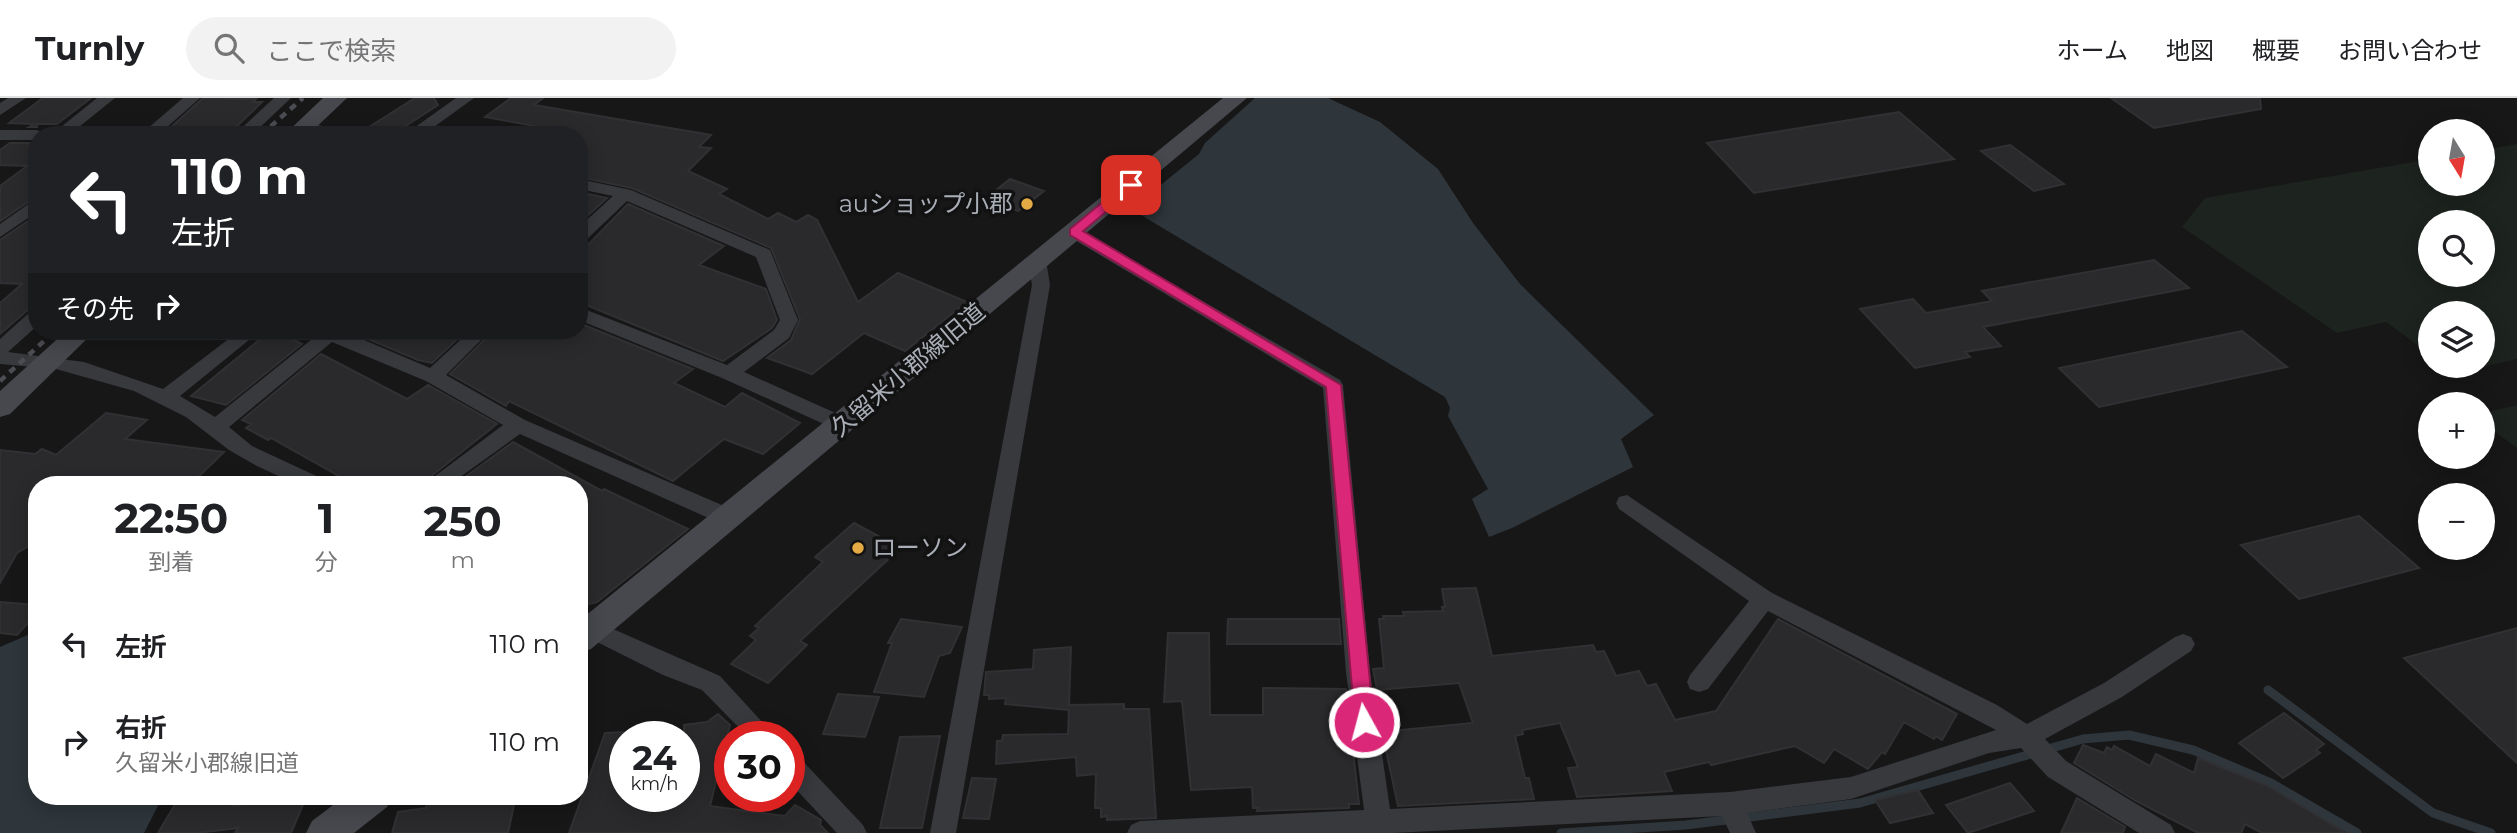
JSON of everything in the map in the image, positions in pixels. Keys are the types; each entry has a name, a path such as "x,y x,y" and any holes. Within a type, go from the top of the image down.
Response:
{"street":[{"path":"0,110 18,98"},
{"path":"71,126 107,98"},
{"path":"159,126 192,98"},
{"path":"252,126 283,98"},
{"path":"305,126 335,98"},
{"path":"425,126 466,98"},
{"name":"久留米小郡線旧道","path":"588,627 730,518 844,425 1037,260 1236,98"},
{"path":"1,136 28,135"},
{"path":"588,186 625,194 764,254 789,320 782,334 729,373"},
{"path":"588,229 625,194"},
{"path":"0,232 28,210"},
{"path":"1074,232 1334,385 1358,672 1378,828"},
{"path":"943,833 1041,285 1037,260"},
{"path":"588,317 729,373 844,425"},
{"path":"0,349 28,324"},
{"path":"0,407 72,340"},
{"path":"166,397 239,340"},
{"path":"216,427 322,340"},
{"path":"350,340 433,376 518,425 730,518"},
{"path":"433,376 471,340"},
{"path":"0,358 75,365 166,397 216,427 236,445 299,476"},
{"path":"447,476 518,425"},
{"path":"1627,503 1764,599 1952,694 2026,737 2057,769 2162,833"},
{"path":"1699,682 1764,599"},
{"path":"588,632 711,683 748,721"},
{"path":"1140,833 1378,828 1730,804 1851,788 1989,742 2026,737 2113,690 2183,644"},
{"path":"805,781 854,833"},
{"path":"1730,804 1743,833"},
{"path":"325,833 362,805"}],"shaded area":[{"path":"1255,98 1328,98 1380,122 1438,169 1473,223 1520,284 1654,415 1621,439 1633,467 1489,537 1472,499 1488,489 1448,416 1450,408 1445,397 1131,209 1199,154 1205,143"},
{"path":"2517,144 2517,359 2495,364 2495,301 2418,301 2418,345 2386,322 2337,333 2182,227 2205,198 2418,161 2418,196 2496,196 2496,148"},
{"path":"2517,405 2517,448 2495,432 2495,410"},
{"path":"28,635 28,805 158,805 144,833 0,833 0,647"}],"building":[{"path":"43,98 91,98 57,124 31,126 34,124 9,123"},
{"path":"203,98 256,99 253,102 262,102 237,126 172,126"},
{"path":"415,98 434,98 438,105 406,126 371,126"},
{"path":"511,98 543,98 534,105 711,135 699,147 711,148 688,171 727,189 719,194 768,219 778,213 796,222 808,215 817,220 858,302 898,273 967,302 905,351 864,333 812,374 767,358 791,340 800,319 771,248 632,188 588,179 588,126 535,126 485,117"},
{"path":"2111,98 2260,98 2261,109 2154,128"},
{"path":"1899,112 1954,159 1754,193 1707,143"},
{"path":"10,143 28,143 28,202 0,221 0,186 27,166 0,165 0,150"},
{"path":"2010,145 2064,184 2034,191 1981,151"},
{"path":"1010,179 1044,191 1018,211 985,199"},
{"path":"588,194 607,198 588,215"},
{"path":"628,204 724,246 699,265 766,289 777,320 772,328 723,361 588,306 588,245"},
{"path":"28,221 28,310 0,334 0,303 22,284 0,283 0,240"},
{"path":"2154,260 2189,288 1983,327 2001,346 1965,352 1970,357 1915,368 1860,309 1913,299 1926,313 1992,301 1982,291"},
{"path":"588,327 693,369 674,383 725,407 742,393 800,423 763,454 724,439 673,481 509,401 506,406 450,374 484,340 588,340"},
{"path":"2242,331 2287,367 2099,407 2059,368"},
{"path":"259,340 294,340 302,344 226,405 191,396"},
{"path":"370,340 456,340 432,363"},
{"path":"321,354 407,399 428,385 497,424 431,476 339,476 271,438 268,440 246,428 251,424 242,420"},
{"path":"106,413 147,420 125,439 224,452 199,476 28,476 28,546 17,553 0,583 0,450 35,454 42,449 56,455"},
{"path":"513,442 575,476 466,476"},
{"path":"588,483 688,529 597,602 589,604"},
{"path":"2359,516 2419,568 2299,599 2241,545"},
{"path":"854,523 895,545 887,552 893,555 800,641 807,645 768,683 731,664 756,640 750,636 759,628 755,626 823,562 815,557"},
{"path":"1476,588 1492,656 1593,645 1596,652 1604,651 1616,676 1639,671 1647,686 1656,684 1675,720 1716,711 1778,619 1957,714 1942,740 1936,736 1934,739 1904,722 1885,754 1882,752 1868,769 1834,749 1824,763 1795,746 1711,765 1709,762 1664,772 1672,791 1577,797 1568,768 1578,767 1560,723 1522,730 1523,734 1515,736 1525,778 1529,778 1534,799 1398,806 1382,732 1473,723 1459,683 1377,690 1373,669 1384,668 1379,619 1384,619 1383,616 1404,616 1403,612 1443,611 1442,607 1445,607 1442,589"},
{"path":"0,602 28,604 28,623 17,635 0,633"},
{"path":"901,619 962,627 950,653 939,656 924,697 874,692 892,643 888,643"},
{"path":"1228,619 1339,619 1341,644 1227,644"},
{"path":"2517,628 2517,763 2404,658"},
{"path":"1168,633 1209,633 1210,715 1263,715 1263,688 1346,689 1359,804 1349,804 1349,808 1257,811 1258,808 1253,808 1252,787 1191,790 1182,701 1164,702"},
{"path":"1071,647 1069,705 1124,704 1124,709 1149,709 1156,818 1107,820 1107,816 1101,817 1101,808 1095,808 1096,774 1077,776 1076,757 996,764 997,741 1002,741 1003,735 1068,734 1069,710 1005,704 1006,698 989,699 989,695 984,695 986,672 1033,669 1034,650"},
{"path":"838,694 879,697 865,737 823,734"},
{"path":"2284,713 2324,744 2316,750 2320,753 2283,778 2239,743"},
{"path":"718,714 726,721 714,721 714,790 710,806 714,807 714,812 755,812 785,816 789,812 805,811 821,820 820,825 828,833 569,833 579,805 588,805 588,780 605,733 609,733 609,812 700,812 700,723 707,722"},
{"path":"940,736 922,828 880,828 900,737"},
{"path":"2083,745 2104,753 2107,747 2112,750 2114,746 2150,766 2156,754 2194,773 2198,758 2268,786 2346,833 2262,833 2245,824 2241,833 2198,833 2136,801 2074,763"},
{"path":"972,778 996,779 989,819 963,818"},
{"path":"2010,783 2034,811 1968,833 1946,805"},
{"path":"1918,790 1933,813 1890,823 1875,800"},
{"path":"2077,798 2125,827 2123,833 2061,833"},
{"path":"175,805 303,805 291,833 235,833 238,828 197,833 158,833"},
{"path":"427,805 514,805 508,833 392,833 398,812 426,808"}],"waterway":[{"path":"2268,690 2433,813 2491,833"},
{"path":"1561,833 1686,825 1860,803 2083,739 2129,735 2193,750 2271,783 2357,833"}],"railway":[{"path":"271,126 303,98"},
{"path":"0,381 45,340"}],"place":[{"name":"auショップ小郡","path":"1027,204"},
{"name":"ローソン","path":"858,548"}],"route":[{"path":"1131,185 1074,232 1334,385 1364,722"}]}
